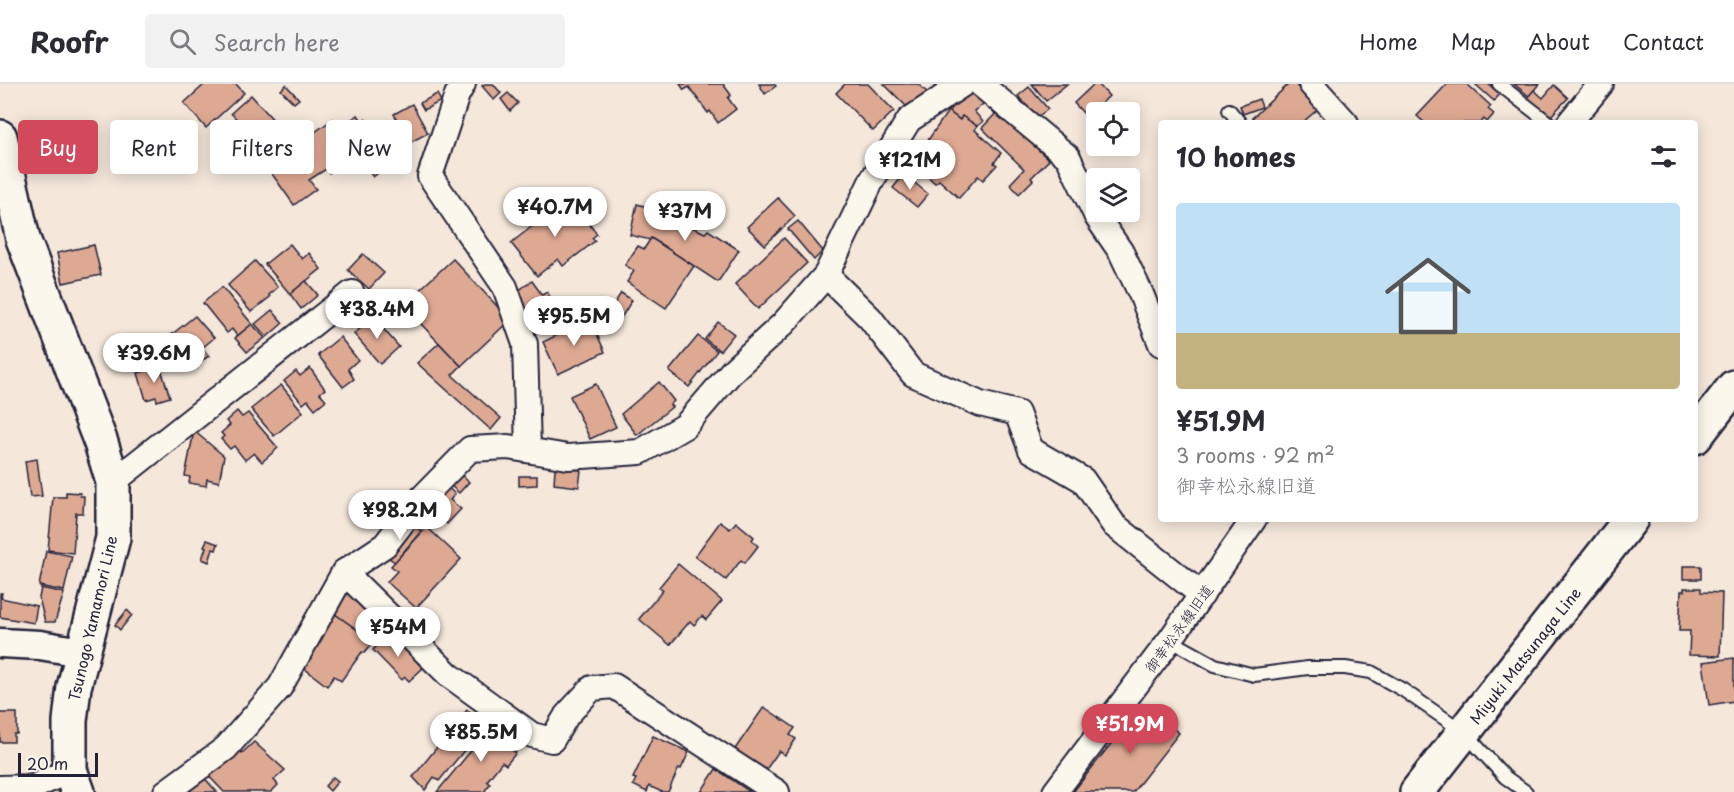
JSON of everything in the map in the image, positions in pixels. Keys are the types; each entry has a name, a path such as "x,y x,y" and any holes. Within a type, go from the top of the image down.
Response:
{"main road":[{"name":"Tsunogo Yamamori Line","path":"0,137 23,239 101,443 113,482 113,538 81,652 74,687 70,721 74,781"},
{"path":"1698,433 1734,387"},
{"name":"Miyuki Matsunaga Line","path":"1417,792 1629,522"}],"street":[{"path":"463,84 457,95 430,176 505,287 525,344 528,450"},
{"path":"166,792 226,748 280,687 344,572 385,545 418,502 470,449 508,447 568,457 640,452 685,426 733,370 783,324 826,275 872,180 909,120 963,84"},
{"path":"980,84 1068,157 1097,217 1121,252 1158,337"},
{"path":"1311,84 1343,120"},
{"path":"1571,120 1601,84"},
{"path":"826,275 870,318 913,374 980,404 1017,413 1031,450 1083,480 1114,525 1202,595"},
{"path":"113,482 352,293"},
{"name":"御幸松永線旧道","path":"1055,792 1170,640 1252,522"},
{"path":"344,572 449,675 532,735 552,740 567,715 592,688 614,686 777,792"},
{"path":"0,643 40,645 81,652"},
{"path":"0,788 34,787 74,781"}],"lane":[{"path":"1499,84 1545,120"},
{"path":"1229,110 1237,120"},
{"path":"1170,640 1215,665 1254,675 1308,668 1345,668 1371,672 1464,732 1505,777 1526,792"}],"building":[{"path":"205,84 236,84 244,93 215,120 210,120 210,124 206,128 184,103"},
{"path":"493,84 501,93 494,100 482,86"},
{"path":"680,84 723,84 731,95 728,98 736,109 718,123 689,87 684,90"},
{"path":"759,84 774,84 776,86 765,94"},
{"path":"845,84 868,84 894,111 873,131 836,93"},
{"path":"884,84 918,84 930,95 913,113"},
{"path":"1032,84 1067,84 1046,101"},
{"path":"1094,84 1098,84 1109,96 1103,102 1086,102 1085,115 1074,103"},
{"path":"1289,84 1295,84 1318,109 1305,120 1254,120 1252,118"},
{"path":"1447,84 1467,84 1491,106 1488,109 1494,114 1489,120 1422,120 1417,116"},
{"path":"1475,84 1488,84 1500,94 1494,101"},
{"path":"1514,84 1539,84 1529,96"},
{"path":"286,85 299,99 294,103 281,90"},
{"path":"1554,85 1568,98 1549,118 1527,98 1534,90 1543,98"},
{"path":"1029,87 1048,109 1036,118 1018,96"},
{"path":"973,89 986,102 974,111 983,122 977,126 962,116 960,120 948,111"},
{"path":"508,93 518,103 510,111 501,99"},
{"path":"437,94 441,101 424,110 420,103"},
{"path":"251,95 273,120 237,120 231,113"},
{"path":"1259,99 1262,107 1243,114 1240,106"},
{"path":"412,104 428,133 412,141 412,120 397,120 394,114"},
{"path":"948,111 960,120 962,116 977,126 975,130 1001,153 994,163 997,165 983,180 978,176 959,198 939,180 935,183 926,175 928,172 918,166 911,176 906,172"},
{"path":"998,111 1049,160 1019,194 1010,184 1024,169 982,128"},
{"path":"358,115 361,120 350,120"},
{"path":"326,124 326,169 309,180 316,189 294,205 272,174 314,174 314,133"},
{"path":"904,174 928,194 917,207 893,188"},
{"path":"568,198 597,234 592,238 595,241 563,266 558,259 537,276 511,243"},
{"path":"778,198 795,216 765,245 747,227"},
{"path":"637,204 659,210 657,219 679,225 679,221 705,233 708,230 739,250 718,282 651,238 650,240 630,235"},
{"path":"798,221 823,251 814,260 788,229"},
{"path":"651,238 694,266 666,308 627,282 634,271 625,265 638,246 644,249"},
{"path":"784,238 807,263 758,309 735,284"},
{"path":"290,244 302,259 309,253 321,269 290,294 265,264"},
{"path":"94,245 101,275 63,283 57,253"},
{"path":"363,254 384,273 369,289 348,270"},
{"path":"453,259 510,320 461,366 403,305"},
{"path":"255,261 278,287 269,295 270,297 251,312 228,285"},
{"path":"306,281 318,295 301,309 290,294"},
{"path":"532,281 542,295 547,292 559,310 537,325 515,293"},
{"path":"222,287 252,324 237,336 232,329 227,333 203,303"},
{"path":"621,293 632,300 621,318 609,312"},
{"path":"272,310 283,323 267,337 255,324"},
{"path":"195,316 214,338 202,348 209,356 201,361 197,356 187,365 166,339"},
{"path":"373,317 399,347 380,364 354,334"},
{"path":"590,319 605,352 558,374 543,342"},
{"path":"718,322 734,334 720,351 705,339"},
{"path":"252,324 265,338 247,352 235,338"},
{"path":"698,336 717,351 689,387 669,371"},
{"path":"340,337 358,360 348,369 354,379 343,387 318,355"},
{"path":"439,343 461,366 452,375 501,418 491,430 417,363"},
{"path":"152,344 157,360 141,365 136,349"},
{"path":"160,366 170,397 157,401 156,397 146,400 138,373"},
{"path":"310,368 325,389 320,393 326,400 315,409 308,400 303,404 284,381 296,371 300,376"},
{"path":"659,382 674,401 670,405 672,407 637,435 621,414"},
{"path":"596,384 616,427 590,439 570,396"},
{"path":"281,385 303,412 274,436 251,409"},
{"path":"237,411 242,417 248,413 278,448 262,462 254,453 245,460 234,446 230,449 221,439 224,436 221,433 230,425 226,421"},
{"path":"194,431 224,456 219,482 207,479 206,486 189,483 190,477 185,476"},
{"path":"37,459 42,496 30,497 25,461"},
{"path":"450,465 469,482 459,493 440,476"},
{"path":"555,468 581,470 579,487 554,484"},
{"path":"519,476 537,476 537,485 519,486"},
{"path":"436,477 455,494 450,500 461,509 447,524 417,498"},
{"path":"66,492 80,493 80,496 84,496 83,513 76,513 73,553 48,550 53,497 66,497"},
{"path":"404,519 421,531 395,562 380,552"},
{"path":"720,522 730,529 736,522 754,537 752,540 758,546 745,563 741,560 726,580 695,556"},
{"path":"427,527 461,559 416,608 387,582 397,571 391,566"},
{"path":"207,540 218,544 216,550 213,549 209,562 202,559"},
{"path":"46,551 72,556 64,591 39,586"},
{"path":"678,564 722,601 706,620 702,616 694,625 690,621 670,645 639,619 663,590 659,587"},
{"path":"1683,566 1701,566 1701,579 1683,579"},
{"path":"41,588 64,593 55,622 45,622 39,598"},
{"path":"1684,588 1701,588 1701,592 1722,593 1720,656 1689,655 1690,631 1679,631 1681,591 1684,591"},
{"path":"350,590 373,607 356,629 332,614"},
{"path":"0,593 2,593 1,598 37,606 34,623 0,617"},
{"path":"127,610 132,615 120,630 115,625"},
{"path":"335,614 370,639 368,643 371,645 364,653 362,652 341,681 334,676 327,686 300,665"},
{"path":"395,636 423,668 409,681 405,677 402,680 373,650 385,637 389,642"},
{"path":"1734,658 1734,701 1709,705 1703,662"},
{"path":"1142,704 1179,733 1133,792 1073,792"},
{"path":"764,707 795,728 790,735 796,739 785,755 779,751 765,771 735,749"},
{"path":"467,710 485,725 439,781 434,777 425,790 413,777"},
{"path":"0,713 17,713 17,734 14,734 14,742 0,742"},
{"path":"493,724 517,743 512,750 516,753 506,765 502,762 487,781 490,784 484,792 437,792"},
{"path":"653,736 689,752 668,792 662,792 649,786 647,792 633,785 636,779 633,778"},
{"path":"231,742 242,753 254,742 285,770 274,780 278,785 271,792 224,792 202,769"},
{"path":"716,769 750,792 701,792"},
{"path":"200,773 217,792 184,792"},
{"path":"333,777 338,781 330,791 325,786"}]}
